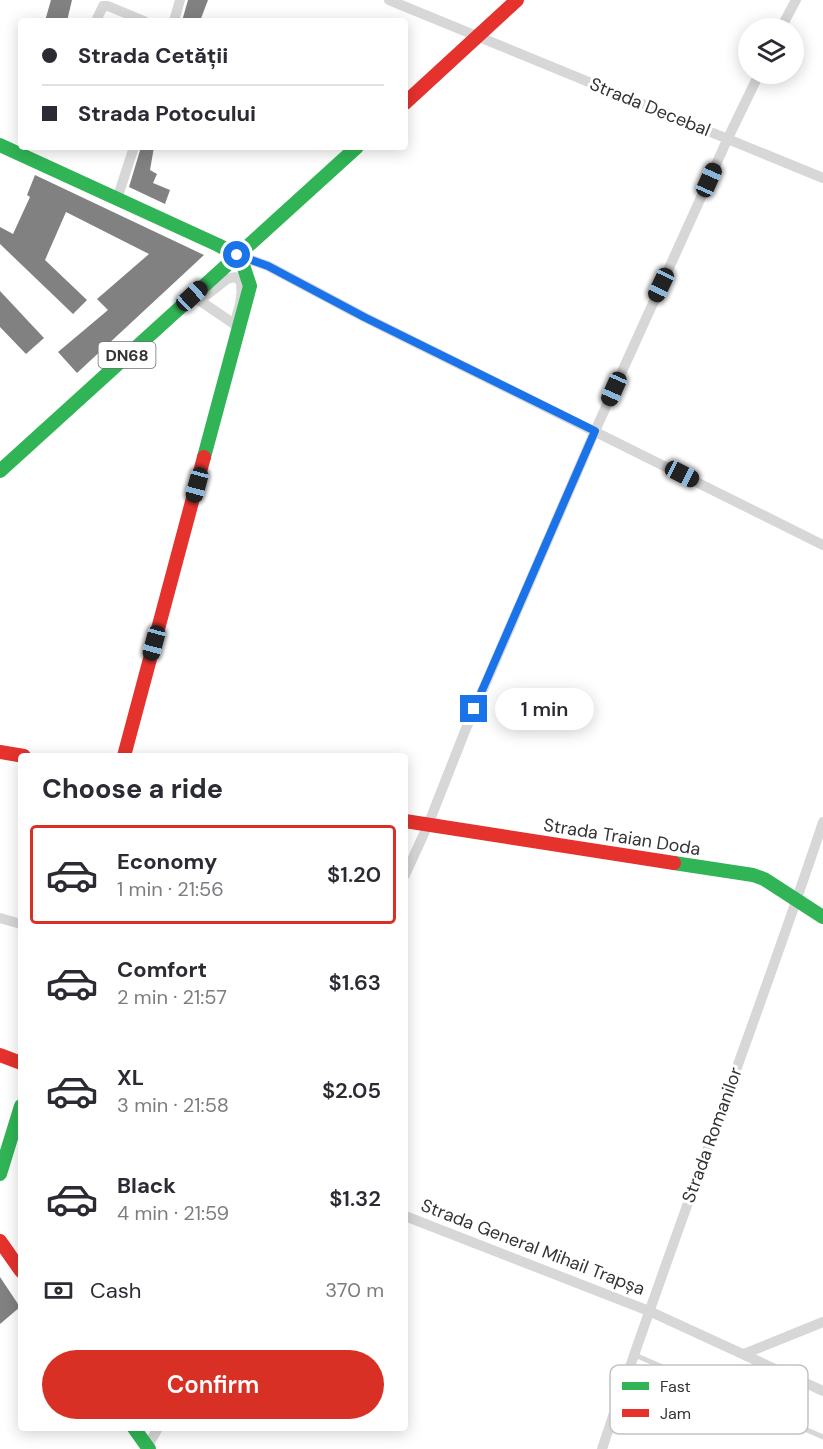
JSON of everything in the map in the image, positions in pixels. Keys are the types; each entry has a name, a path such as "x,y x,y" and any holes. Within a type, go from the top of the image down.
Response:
{"main road":[{"path":"408,100 517,0"},
{"path":"0,145 237,255 250,286 237,325 125,753"},
{"name":"DN68","path":"0,471 196,298 237,255 354,150"},
{"path":"0,752 18,755"},
{"name":"Strada Traian Doda","path":"408,822 753,875 764,879 823,917"},
{"path":"0,1055 18,1062"},
{"path":"0,1174 18,1116"},
{"path":"0,1241 18,1266"},
{"path":"136,1431 147,1448"}],"street":[{"path":"175,18 180,0"},
{"name":"Strada Decebal","path":"389,0 823,178"},
{"path":"786,18 796,0"},
{"path":"97,18 104,6 137,18"},
{"path":"408,868 595,431 754,84"},
{"path":"117,199 133,150"},
{"path":"237,255 268,266 364,317 823,545"},
{"path":"235,277 241,281 242,289 237,325 196,298 227,279 235,277"},
{"name":"Strada Romanilor","path":"630,1365 823,822"},
{"path":"0,918 18,923"},
{"name":"Strada General Mihail Trapșa","path":"408,1217 649,1311 767,1365"},
{"path":"744,1354 823,1322"},
{"name":"Strada General Mihail Trapșa","path":"808,1384 823,1391"},
{"name":"Strada Romanilor","path":"602,1449 610,1425"},
{"path":"147,1448 156,1431"}],"lane":[{"path":"633,1355 656,1365"},
{"path":"808,1431 823,1437"}],"building":[{"path":"51,0 72,0 68,18 46,18"},
{"path":"188,0 208,0 201,18 183,18"},
{"path":"140,150 153,150 150,170 157,174 153,183 170,190 165,204 129,187"},
{"path":"35,175 204,255 77,373 58,352 108,310 97,299 149,254 66,212 45,260 87,300 73,314 0,244 0,227 13,234 30,197 27,195"},
{"path":"0,291 44,338 26,354 0,327"},
{"path":"0,1277 18,1304 18,1309 0,1324"}],"traffic: fast":[{"path":"0,145 237,255 250,286 204,457"},
{"path":"0,471 354,150"},
{"path":"674,863 753,875 764,879 823,917"},
{"path":"0,1174 18,1116"},
{"path":"136,1431 149,1449"}],"traffic: jam":[{"path":"408,100 517,0"},
{"path":"125,753 204,457"},
{"path":"0,752 18,755"},
{"path":"408,821 674,863"},
{"path":"0,1055 18,1062"},
{"path":"0,1241 18,1267"}],"route":[{"path":"237,255 268,266 364,317 595,431 474,709"}]}
